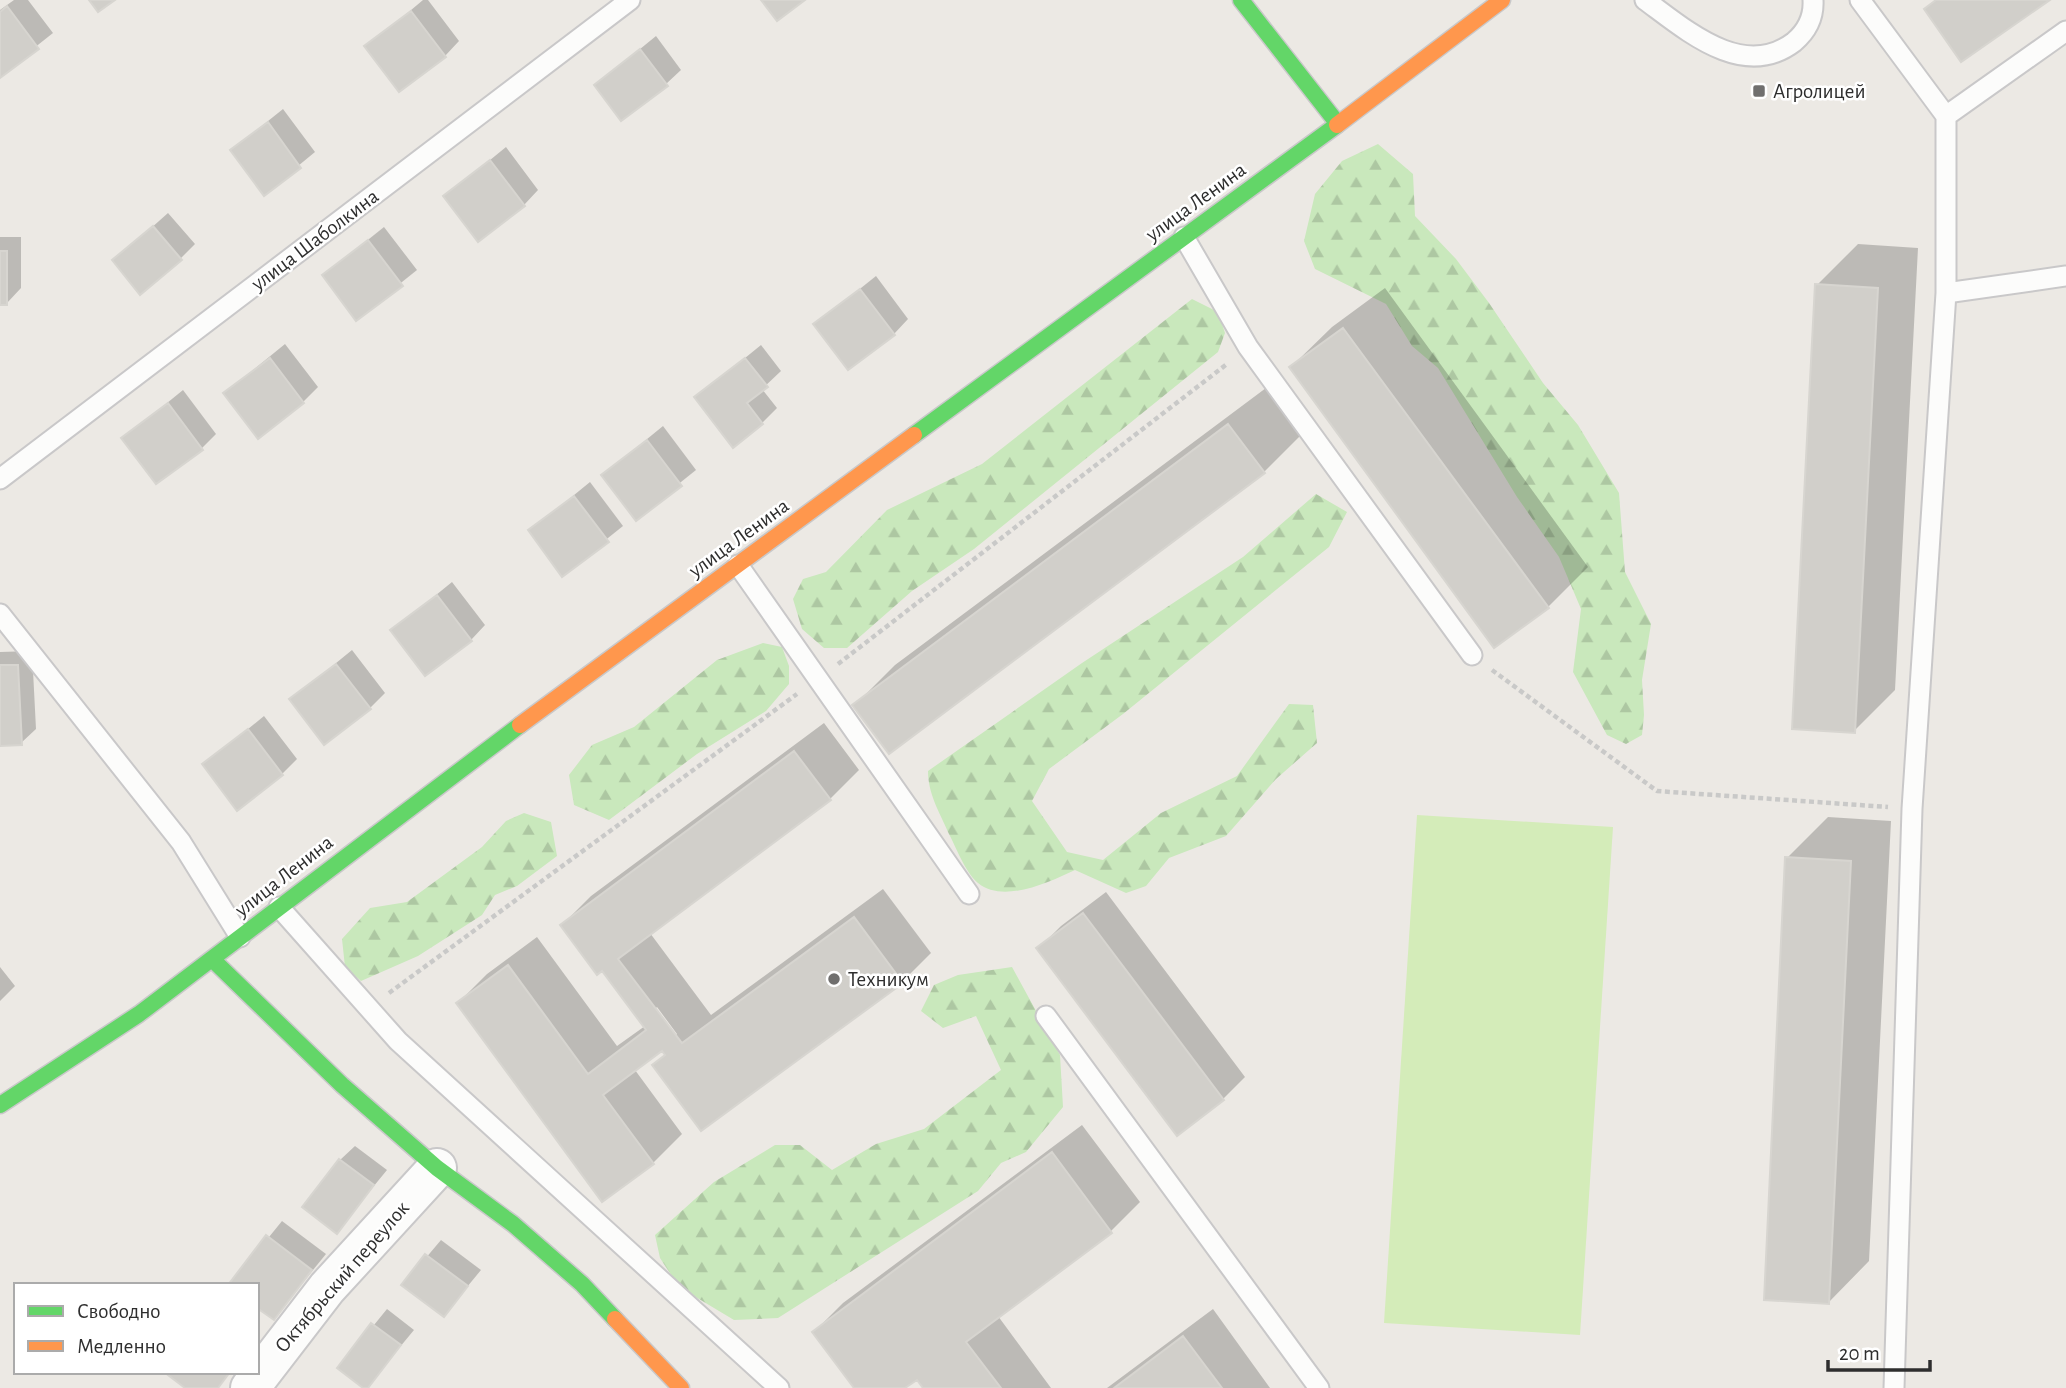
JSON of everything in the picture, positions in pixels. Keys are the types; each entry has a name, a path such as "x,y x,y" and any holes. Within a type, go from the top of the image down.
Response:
{"main road":[{"path":"1241,0 1338,124"},
{"name":"улица Ленина","path":"0,1105 139,1014 419,799 1338,124 1502,0"},
{"path":"212,959 342,1085 437,1168 513,1224 572,1276 681,1388"}],"street":[{"name":"Октябрьский переулок","path":"250,1388 327,1288 437,1168"}],"lane":[{"name":"улица Шаболкина","path":"0,480 630,0"},
{"path":"1645,0 1722,51 1757,57 1783,50 1801,36 1814,15 1813,0"},
{"path":"1860,0 1946,116 1946,293 1912,809 1895,1388"},
{"path":"1946,116 2066,31"},
{"path":"1184,237 1248,347 1472,654"},
{"path":"1946,293 2066,276"},
{"path":"738,565 969,894"},
{"path":"0,614 181,842 240,937"},
{"path":"279,907 398,1041 779,1388"},
{"path":"1046,1016 1319,1388"}],"path":[{"path":"1472,654 1657,791 1912,809"}],"green space":[{"path":"1378,144 1413,174 1415,216 1456,259 1489,303 1543,383 1578,425 1619,493 1625,572 1651,624 1642,680 1642,735 1626,744 1607,735 1573,672 1581,609 1559,557 1517,497 1438,368 1412,346 1386,304 1315,269 1304,241 1315,194 1342,161"},
{"path":"1192,299 1218,312 1225,333 1218,352 974,549 912,591 847,648 824,648 802,629 793,599 803,579 826,572 887,510 982,464"},
{"path":"1316,494 1347,512 1329,547 1123,714 1049,769 1032,801 1067,852 1103,860 1161,813 1237,776 1289,704 1313,705 1317,743 1276,779 1226,836 1169,858 1146,886 1126,893 1075,870 1040,885 1013,891 1000,892 978,883 965,866 938,810 928,771 1082,663 1243,557"},
{"path":"763,643 782,647 789,666 789,684 766,711 697,754 609,820 574,805 569,775 592,745 634,727 717,660"},
{"path":"524,813 551,822 557,856 517,886 495,895 482,915 418,956 361,981 345,967 342,939 370,908 407,902 482,847 506,821"},
{"path":"1417,815 1613,827 1580,1335 1384,1323"},
{"path":"1012,967 1060,1055 1063,1107 1026,1152 1001,1163 978,1191 778,1318 734,1320 679,1287 660,1258 655,1235 714,1182 775,1145 800,1145 832,1170 876,1144 924,1129 1001,1070 976,1016 943,1028 921,1011 934,985 958,975"}],"building":[{"path":"89,0 115,0 98,12"},
{"path":"761,0 805,0 777,21"},
{"path":"1936,0 2050,0 1961,62 1924,9"},
{"path":"7,6 39,49 0,78 0,12"},
{"path":"411,11 446,57 399,92 364,46"},
{"path":"640,49 668,86 621,121 594,85"},
{"path":"268,122 301,168 264,196 230,150"},
{"path":"490,160 525,206 478,242 443,196"},
{"path":"153,226 182,260 140,295 112,260"},
{"path":"368,240 403,286 356,321 322,275"},
{"path":"0,251 7,251 7,305 0,305"},
{"path":"1815,284 1878,288 1855,733 1792,729"},
{"path":"860,289 895,335 848,370 813,324"},
{"path":"1343,328 1549,608 1494,648 1289,367"},
{"path":"270,358 304,403 258,439 223,393"},
{"path":"745,358 768,387 747,403 763,424 733,448 694,397"},
{"path":"168,403 203,450 156,484 121,438"},
{"path":"1228,424 1265,473 889,754 852,705"},
{"path":"647,440 682,486 636,521 601,475"},
{"path":"574,496 609,542 562,577 528,530"},
{"path":"437,595 472,641 425,676 390,630"},
{"path":"336,664 371,709 324,745 289,699"},
{"path":"0,665 18,665 22,745 0,746"},
{"path":"248,729 283,775 237,811 202,764"},
{"name":"Техникум","path":"794,751 831,800 618,959 682,1043 854,917 903,983 701,1131 652,1065 665,1055 662,1051 603,1095 654,1164 602,1202 456,1003 508,965 588,1074 646,1030 602,971 597,975 560,925"},
{"path":"1785,857 1851,861 1829,1304 1764,1300"},
{"path":"1083,913 1224,1100 1177,1136 1036,948"},
{"path":"1052,1152 1112,1233 966,1342 1001,1388 923,1388 917,1380 905,1388 854,1388 812,1332"},
{"path":"339,1159 374,1185 337,1234 302,1207"},
{"path":"266,1235 312,1270 274,1320 259,1309 259,1283 230,1283"},
{"path":"425,1254 468,1286 444,1317 401,1285"},
{"path":"371,1323 401,1345 368,1388 363,1388 337,1368"},
{"path":"1183,1336 1222,1388 1114,1388"},
{"path":"167,1374 228,1374 218,1388 185,1388"}],"traffic: fast":[{"path":"1241,0 1338,124"},
{"path":"914,435 1337,125"},
{"path":"0,1105 139,1014 520,725"},
{"path":"212,959 342,1085 437,1168 513,1224 582,1284 615,1319"}],"traffic: slow":[{"path":"1337,125 1502,0"},
{"path":"520,725 914,435"},
{"path":"615,1319 681,1388"}],"place":[{"name":"Агролицей","path":"1759,91"},
{"name":"Техникум","path":"834,979"}]}
